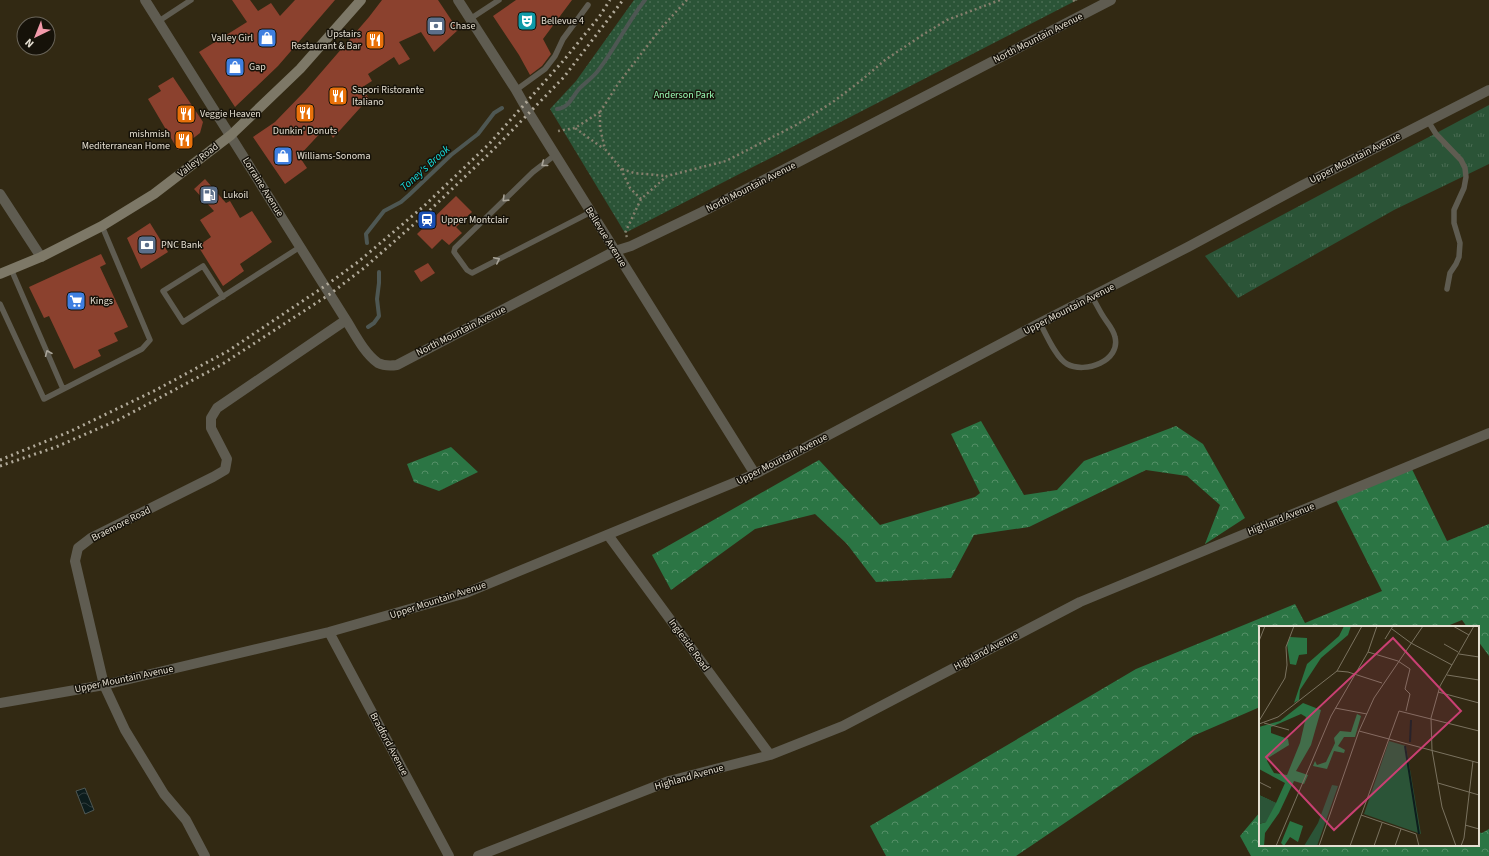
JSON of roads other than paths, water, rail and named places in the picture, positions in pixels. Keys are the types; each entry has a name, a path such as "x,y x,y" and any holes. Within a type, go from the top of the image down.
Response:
{"main road":[{"name":"Valley Road","path":"0,274 41,257 102,226 154,194 231,135 300,69 361,0"}],"street":[{"name":"Lorraine Avenue","path":"145,0 346,320 369,354 379,363 388,366"},
{"name":"Bellevue Avenue","path":"458,0 516,90 555,155 755,474"},
{"name":"North Mountain Avenue","path":"388,366 396,365 615,251 632,246 702,212 1111,0"},
{"name":"Upper Mountain Avenue","path":"0,703 104,685 329,632 466,593 608,535 755,474 1303,185 1489,90"},
{"path":"0,194 41,257"},
{"name":"Braemore Road","path":"205,856 186,820 164,794 125,730 104,685 75,561 78,548 91,538 225,470 227,458 211,428 211,418 217,408 346,320"},
{"name":"Highland Avenue","path":"478,856 669,781 770,755 843,726 1080,602 1489,433"},
{"name":"Ingleside Road","path":"608,535 770,755"},
{"name":"Bradford Avenue","path":"329,632 449,856"}],"lane":[{"path":"159,21 191,0"},
{"path":"470,19 499,0"},
{"path":"516,90 545,68 555,56 563,39 588,5"},
{"path":"1428,121 1436,134 1462,160 1466,172 1464,188 1454,210 1454,223 1460,243 1459,257 1450,273 1447,289"},
{"path":"555,155 533,172 455,248 454,252 467,270 472,273 591,212"},
{"path":"0,304 44,399 142,349 150,340 102,226"},
{"path":"223,297 203,266 163,291 183,322 223,297 300,247"},
{"path":"11,269 63,389"},
{"path":"1040,323 1058,355 1065,364 1073,367 1084,368 1105,361 1115,346 1116,338 1113,329 1103,317 1092,297"}],"water":[{"path":"85,788 94,810 85,814 76,791"}],"waterway":[{"name":"Toney's Brook","path":"557,109 565,107 579,89 597,72 645,0"},
{"name":"Toney's Brook","path":"367,243 366,234 384,211 401,202 451,155 478,134 494,113 502,108"},
{"name":"Toney's Brook","path":"368,327 374,323 379,316 377,299 379,272"}],"railway":[{"path":"0,460 69,432 156,390 228,351 358,262 424,206 489,144 564,60 599,17 610,0"},
{"path":"0,466 56,447 118,420 221,365 330,294 364,268 429,211 494,149 564,77 623,0"}],"place":[{"name":"Bellevue 4","path":"527,21"},
{"name":"Chase","path":"436,26"},
{"name":"Valley Girl","path":"267,38"},
{"name":"Upstairs Restaurant & Bar","path":"375,40"},
{"name":"Gap","path":"235,67"},
{"name":"Sapori Ristorante Italiano","path":"338,96"},
{"name":"Dunkin' Donuts","path":"305,113"},
{"name":"Veggie Heaven","path":"186,114"},
{"name":"mishmish Mediterranean Home","path":"184,140"},
{"name":"Williams-Sonoma","path":"283,156"},
{"name":"Lukoil","path":"209,195"},
{"name":"Upper Montclair","path":"427,220"},
{"name":"PNC Bank","path":"147,245"},
{"name":"Kings","path":"76,301"}],"park label":[{"name":"Anderson Park","path":"684,95"}]}
